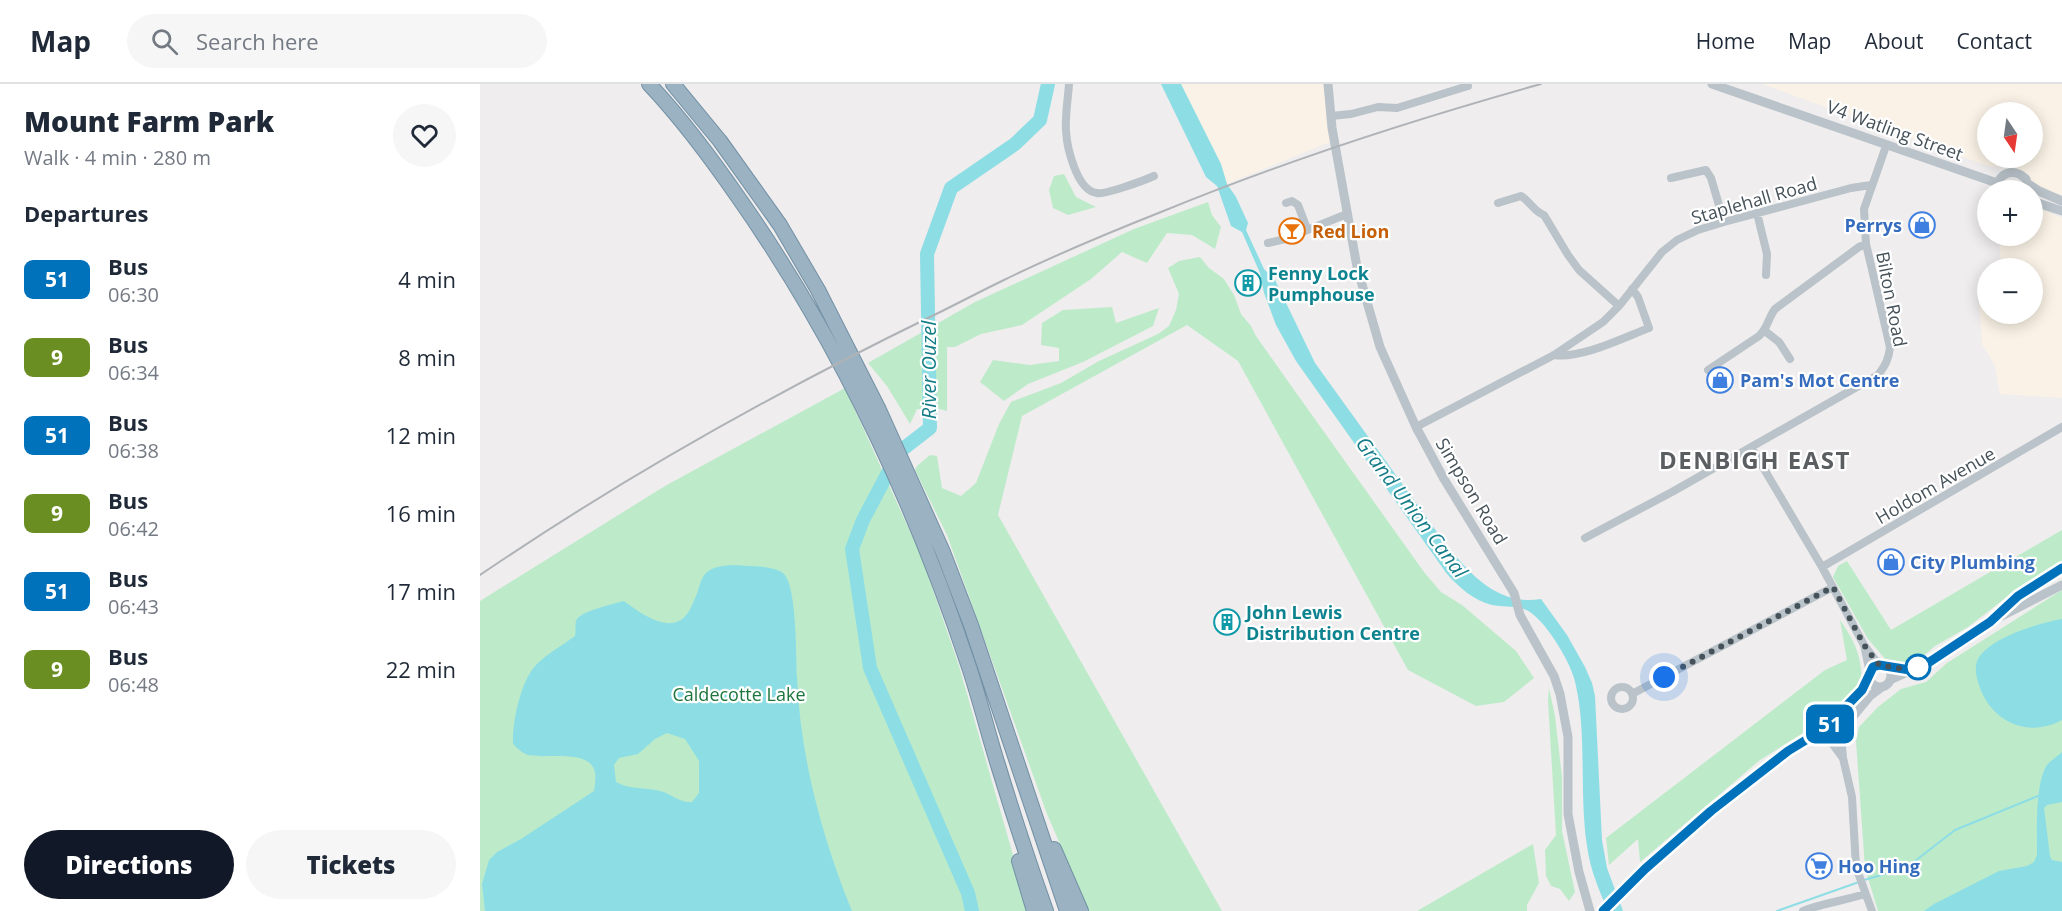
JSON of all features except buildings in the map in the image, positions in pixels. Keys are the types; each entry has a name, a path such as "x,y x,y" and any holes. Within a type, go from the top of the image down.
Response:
{"highway":[{"path":"650,84 704,149 770,243 832,349 871,423 904,495 952,617 980,702 997,764 1046,911"},
{"path":"673,84 720,141 780,225 828,308 879,410 943,552 971,625 1067,911"},
{"path":"997,764 1007,817 1034,911"},
{"path":"1032,811 1048,836 1081,911"}],"street":[{"path":"1069,84 1067,144 1081,185 1089,192 1100,194 1154,176"},
{"name":"Simpson Road","path":"1328,84 1331,116 1357,267 1367,306 1391,374 1444,479 1514,593 1520,615 1545,660 1560,694 1568,737 1568,814 1578,872 1590,911"},
{"name":"V4 Watling Street","path":"1713,84 1832,125 1978,180"},
{"path":"1331,116 1378,107 1397,108 1468,86"},
{"name":"Bilton Road","path":"1585,538 1878,375 1885,366 1890,347 1866,244 1864,209 1886,146"},
{"path":"1671,178 1706,170 1711,178 1724,222"},
{"path":"2001,180 2003,176 2013,172 2022,176 2024,180"},
{"name":"Staplehall Road","path":"1416,427 1554,355 1603,322 1619,306 1662,252 1677,240 1698,230 1724,222 1851,188 1871,185"},
{"path":"2043,193 2062,201"},
{"path":"1498,203 1521,196 1527,199 1538,214 1545,215 1579,270 1619,306"},
{"path":"1287,203 1292,201 1298,205 1307,229"},
{"path":"2043,205 2062,211"},
{"path":"1757,213 1767,254 1766,275"},
{"path":"1268,243 1347,214"},
{"path":"1708,370 1765,331 1770,315 1775,309 1858,247 1866,244"},
{"name":"Staplehall Road","path":"1554,355 1565,357 1649,328 1638,297 1632,290"},
{"path":"1765,331 1779,342 1790,359"},
{"name":"Holdom Avenue","path":"1822,567 2062,428"},
{"path":"1751,447 1822,567 1864,645 1890,671 1890,680"},
{"path":"1990,622 2018,596 2062,568"},
{"path":"1827,734 1838,740 1870,696 1890,680 1928,663 1990,622 2062,585"},
{"path":"1632,694 1833,587"},
{"path":"1864,645 1869,675 1875,686 1882,687"},
{"path":"1827,734 1851,703 1873,667 1883,666 1910,670"},
{"path":"1604,911 1645,869 1711,811 1801,743 1827,734 1836,725 1841,733 1843,758 1852,797 1854,842 1860,881 1872,911"},
{"path":"1827,734 1843,758"},
{"path":"1803,911 1864,894"}],"shaded area":[{"path":"1181,84 1327,84 1332,141 1227,184 1221,164"},
{"path":"1762,84 2062,84 2062,195 2043,190 2043,180 2030,180 2017,168 2043,168 2043,102 1977,102 1977,162"},
{"path":"2043,210 2062,218 2062,398 2000,394 1995,365 1982,344 1981,324 2043,324 2043,258 2000,258 2000,246 2043,246"}],"green space":[{"path":"1064,174 1076,197 1096,207 1068,215 1053,208 1049,190 1054,176"},
{"path":"1208,202 1212,215 1221,227 1215,249 1192,235 1167,233 1147,263 1122,252 1091,279 1022,325 981,334 955,347 947,347 947,411 917,409 910,424 887,386 868,363 975,302 1134,229"},
{"path":"1200,257 1209,268 1224,279 1234,295 1241,314 1256,336 1424,572 1441,592 1462,605 1516,651 1534,678 1504,702 1476,706 1408,670 1238,361 1187,325 1022,416 998,515 1222,911 1089,911 1047,814 947,535 915,470 930,455 937,456 942,488 961,496 976,483 999,424 1011,402 1061,383 1099,361 1158,334 1169,326 1176,310 1179,294 1168,268 1179,261"},
{"path":"1112,307 1116,323 1159,308 1153,326 1083,362 1028,384 1004,401 980,382 993,360 1030,365 1059,361 1059,348 1041,345 1042,323 1063,310"},
{"name":"Caldecotte Lake","path":"845,388 922,558 959,666 1029,911 480,911 480,601 665,486"},
{"path":"2062,530 2062,561 2021,586 1968,627 1909,664 1893,664 1886,660 1868,639 1833,577 1838,566 1847,561 1891,630"},
{"path":"2062,590 2062,911 1878,911 1865,868 1856,741 1859,727 1878,707 1901,689 1926,682 1947,663"},
{"path":"1840,620 1856,649 1862,682 1830,716 1760,760 1640,862 1638,839 1609,865 1606,838 1825,670 1847,660"},
{"path":"1549,688 1555,716 1562,777 1562,831 1575,892 1569,901 1560,889 1551,886 1546,876 1545,850 1556,835"},
{"path":"1533,844 1539,883 1527,905 1527,911 1417,911"}],"water":[{"name":"Grand Union Canal","path":"1161,84 1181,84 1221,164 1227,184 1248,223 1246,230 1264,269 1275,280 1315,363 1447,546 1477,578 1499,593 1526,600 1541,599 1567,635 1585,667 1595,696 1602,840 1607,868 1623,911 1608,911 1590,863 1583,806 1579,705 1574,678 1557,643 1529,611 1492,605 1479,600 1447,574 1296,361 1276,325 1264,293 1260,273 1242,232 1231,226 1217,186 1206,177"},
{"name":"Caldecotte Lake","path":"731,565 774,569 784,574 788,582 794,607 799,707 808,767 822,826 852,911 485,911 482,884 489,860 497,852 594,791 595,772 588,762 572,757 528,755 513,744 519,701 531,671 546,656 575,636 576,621 583,614 624,601 647,616 664,623 673,623 680,620 690,610 707,572 713,568","holes":["667,733 685,739 699,761 699,793 692,802 682,801 660,791 616,782 614,765 619,758 638,754 655,739"]},
{"path":"2062,619 2062,720 2037,728 2014,724 2003,718 1986,700 1977,678 1977,661 1991,645 2002,639 2040,624"},
{"path":"2062,752 2062,802 2047,805 2044,808 2050,856 2052,860 2062,862 2062,911 1924,911 1999,871 2027,866 2034,862 2037,855 2040,783 2047,765"}],"waterway":[{"name":"River Ouzel","path":"972,911 968,893 870,668 852,549 863,520 899,452 930,428 927,254 951,188 1015,144 1040,120 1048,84"},
{"path":"1864,880 1906,868 1955,830 2038,796"},
{"path":"1777,911 1859,882"}],"railway":[{"path":"480,575 589,504 757,406 872,346 1043,262 1208,193 1302,159 1397,127 1541,84"}],"bus line":[{"name":"51","path":"1603,911 1645,869 1711,811 1788,751 1824,729 1862,690 1873,667 1883,665 1910,670 1928,663 1990,622 2018,596 2062,568"}],"place":[{"name":"Perrys","path":"1922,225"},
{"name":"Red Lion","path":"1292,231"},
{"name":"Fenny Lock Pumphouse","path":"1248,283"},
{"name":"Pam's Mot Centre","path":"1720,380"},
{"name":"City Plumbing","path":"1891,562"},
{"name":"John Lewis Distribution Centre","path":"1227,622"},
{"name":"Hoo Hing","path":"1819,866"}],"district":[{"name":"DENBIGH EAST","path":"1755,459"}],"route":[{"path":"1664,677 1833,587 1864,645 1879,665 1910,670 1918,667"}]}
